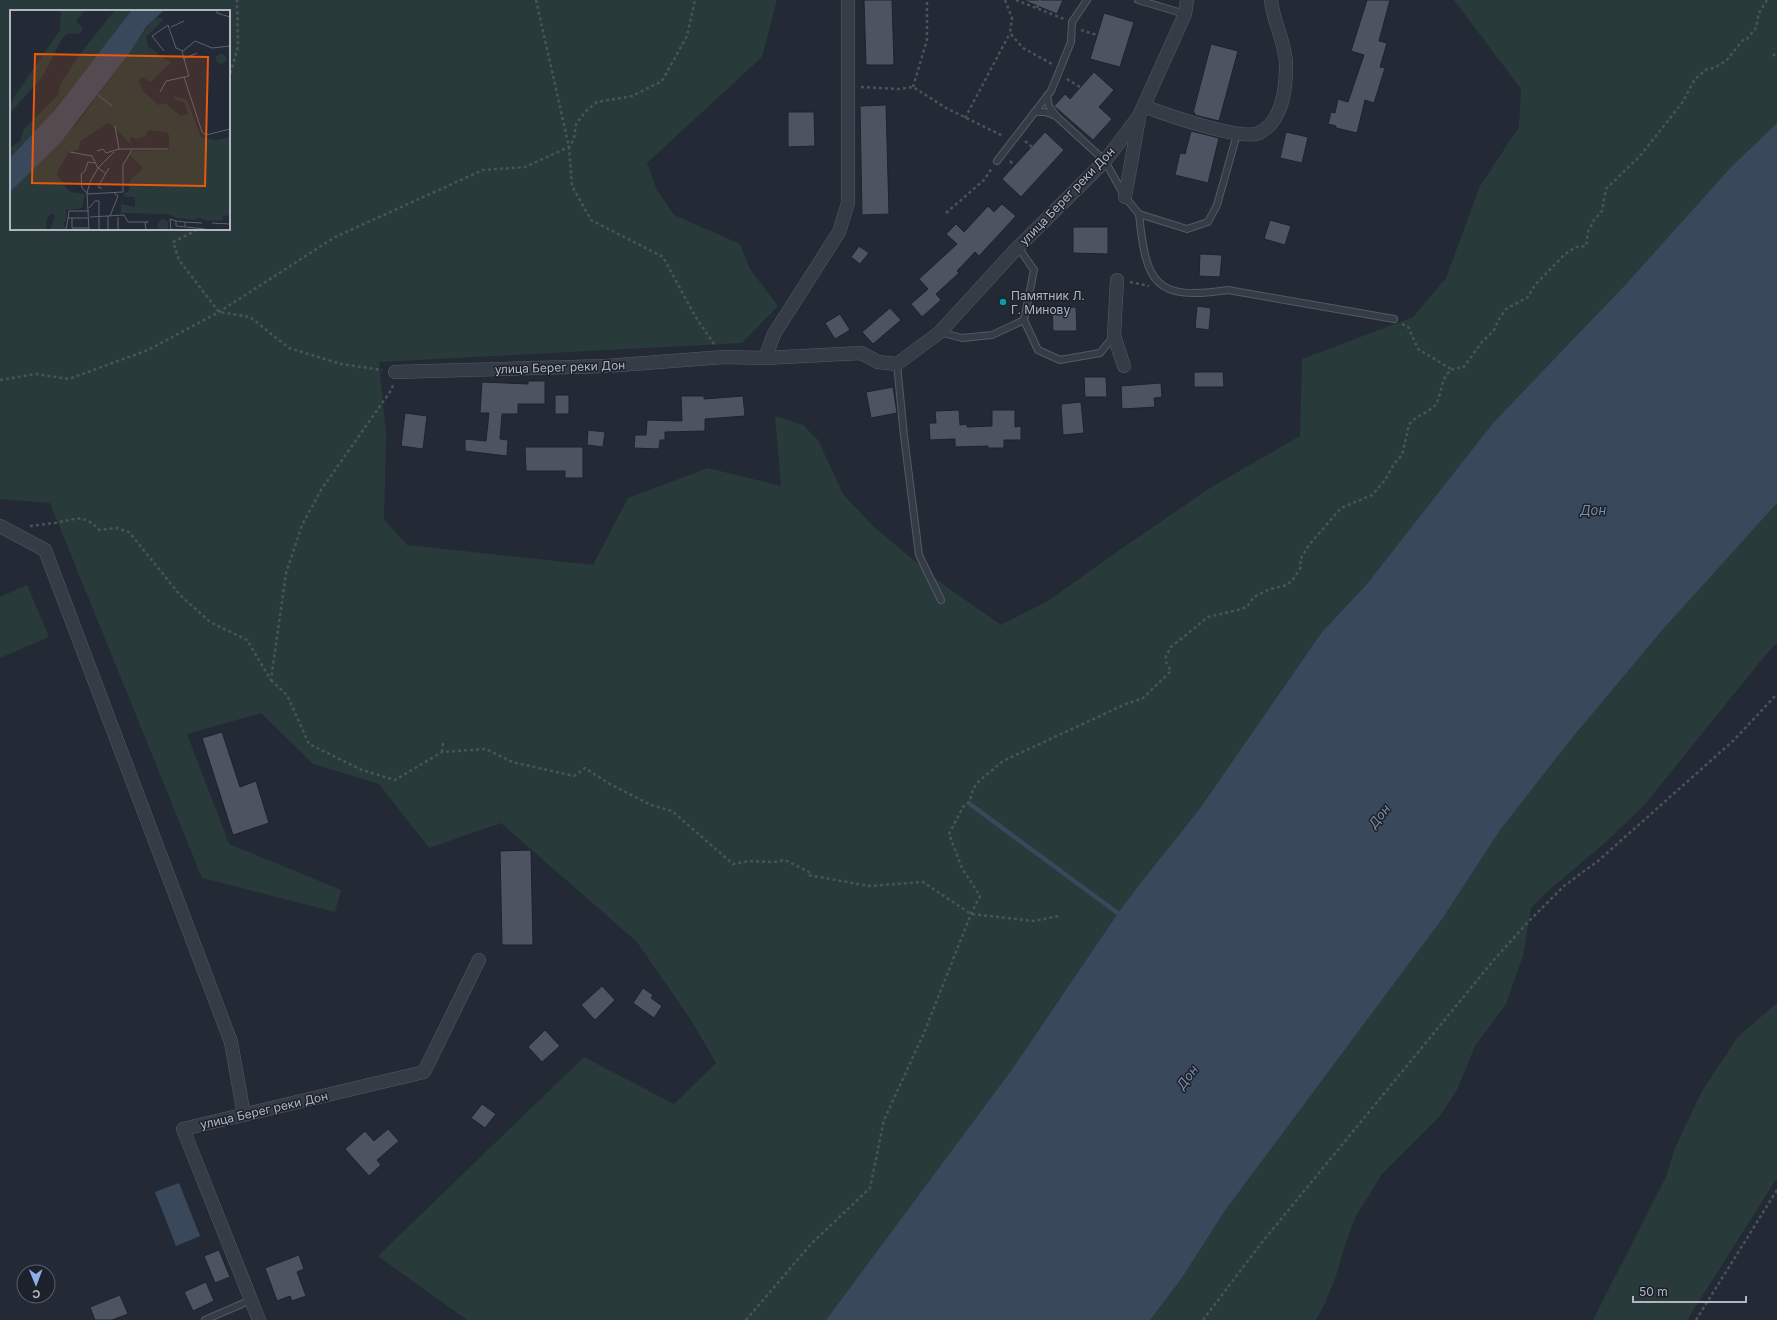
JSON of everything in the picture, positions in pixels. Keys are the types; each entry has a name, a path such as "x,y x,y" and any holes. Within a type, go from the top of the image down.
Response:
{"street":[{"path":"765,358 774,334 839,232 848,203 848,0"},
{"name":"улица Берег реки Дон","path":"395,372 606,366 724,357 765,358 861,353 878,362 897,364 940,332 1018,247 1105,161 1142,111 1185,14 1188,0"},
{"path":"1125,197 1142,111 1167,115 1236,134 1258,133 1275,120 1284,96 1286,64 1272,15 1271,0"},
{"path":"1117,280 1114,336 1124,366"},
{"path":"0,526 45,550 231,1042 244,1115"},
{"name":"улица Берег реки Дон","path":"259,1320 183,1129 424,1072 479,960"}],"lane":[{"path":"997,161 1051,91 1071,42 1071,24 1087,0"},
{"path":"1138,0 1185,14"},
{"path":"1047,96 1049,106 1056,116 1105,161 1125,197 1139,214 1142,246 1152,275 1165,289 1183,293 1202,294 1228,290 1394,319"},
{"path":"1035,112 1045,112 1056,116"},
{"path":"1139,214 1187,228 1208,222 1217,205 1236,134"},
{"path":"1018,247 1034,270 1024,320 1038,350 1060,360 1100,354 1114,336"},
{"path":"940,332 962,338 992,335 1024,320"},
{"path":"897,364 918,555 941,600"},
{"path":"205,1320 251,1300"}],"path":[{"path":"230,75 238,46 237,0"},
{"path":"536,0 569,147 572,186 591,220 663,257 695,316 724,357"},
{"path":"0,380 36,374 68,378 148,350 219,312 335,237 483,170 525,167 569,147 574,139 576,124 586,111 597,102 632,96 662,81 687,36 695,0"},
{"path":"913,87 927,40 927,0"},
{"path":"965,118 1010,33 1012,18 1005,0"},
{"path":"1016,0 1097,35"},
{"path":"1037,8 1040,0"},
{"path":"746,1320 811,1244 870,1188 884,1120 924,1034 971,914 980,896 962,868 949,834 963,806 970,801 973,788 1003,761 1128,703 1142,699 1171,672 1166,662 1166,656 1171,647 1208,617 1246,607 1254,597 1270,589 1287,585 1294,578 1301,567 1300,560 1309,545 1342,508 1372,495 1381,486 1394,464 1402,455 1408,425 1411,421 1434,406 1451,369 1455,367 1463,368 1482,342 1494,330 1506,309 1528,297 1535,285 1565,254 1576,247 1586,246 1588,232 1594,220 1602,211 1606,189 1640,156 1682,102 1695,79 1707,69 1714,68 1726,61 1743,40 1747,39 1758,23 1759,13 1767,0"},
{"path":"1010,33 1023,48 1060,71 1080,87"},
{"path":"1773,56 1777,52"},
{"path":"848,86 899,89 913,87 965,118 1013,140"},
{"path":"946,213 984,180 997,161"},
{"path":"196,230 172,242 179,260 219,312 250,316 289,348 341,364 395,372 392,389 321,490 302,525 286,573 271,680"},
{"path":"1117,280 1165,289"},
{"path":"1394,319 1408,327 1418,349 1451,369"},
{"path":"26,527 72,518 92,521 100,530 117,528 129,532 180,595 210,622 247,640 271,680 287,695 309,744 362,770 395,780 442,752 486,749 512,762 574,776 585,768 608,783 651,805 672,811 733,864 749,861 774,862 785,860 809,872 808,875 869,886 923,882 971,914 1034,921 1059,916"},
{"path":"1203,1320 1263,1241 1493,961 1528,922 1564,886 1598,861 1734,740 1777,694"},
{"path":"442,752 443,744"},
{"path":"1696,1320 1777,1190"}],"shaded area":[{"path":"0,0 777,0 762,57 647,163 657,190 674,215 740,244 750,269 778,306 742,343 379,362 386,434 384,519 407,545 593,565 628,498 708,468 781,486 775,416 803,425 818,440 843,494 872,525 937,580 1001,625 1048,601 1210,488 1300,436 1302,359 1413,317 1446,278 1480,186 1519,127 1521,89 1454,0 1777,0 1777,123 1731,167 1627,283 1493,423 1366,585 1322,632 1198,811 1118,913 1013,1068 826,1320 467,1320 378,1256 584,1057 674,1104 716,1063 691,1020 637,942 501,823 429,848 379,784 313,764 261,713 187,734 229,844 341,890 335,912 202,878 50,503 0,499"},
{"path":"1777,493 1777,643 1763,658 1646,803 1607,841 1547,892 1531,908 1523,956 1506,1004 1475,1046 1457,1090 1440,1116 1382,1174 1355,1218 1336,1276 1316,1320 1142,1320 1438,904 1677,600"},
{"path":"27,585 49,637 0,658 0,597"},
{"path":"1777,1003 1777,1178 1687,1320 1593,1320 1666,1177 1675,1148 1702,1091 1738,1037"}],"water":[{"name":"Дон","path":"1777,123 1777,503 1663,629 1571,739 1500,830 1442,919 1226,1209 1181,1279 1150,1320 826,1320 1013,1068 1118,913 1198,811 1322,632 1366,585 1493,423 1627,283 1731,167"},
{"path":"179,1183 200,1236 176,1246 155,1192"}],"building":[{"path":"864,0 892,0 894,65 866,65"},
{"path":"1023,0 1063,0 1057,14"},
{"path":"1367,0 1390,0 1379,41 1387,43 1380,67 1385,68 1374,103 1365,100 1357,133 1336,128 1336,126 1328,124 1331,112 1335,113 1338,99 1348,102 1364,55 1351,51"},
{"path":"1104,13 1134,22 1120,67 1090,59"},
{"path":"1211,44 1238,51 1219,121 1195,115 1195,113 1193,113"},
{"path":"1094,72 1114,90 1099,107 1112,119 1093,140 1054,106 1065,94 1070,99"},
{"path":"886,105 889,214 862,215 860,106"},
{"path":"788,112 814,112 815,146 788,147"},
{"path":"1191,131 1219,138 1208,183 1175,175 1180,153 1185,154"},
{"path":"1045,132 1064,150 1021,197 1002,179"},
{"path":"1286,132 1308,137 1302,163 1280,158"},
{"path":"1002,204 1016,216 979,256 975,252 957,271 959,273 936,294 941,300 922,317 911,304 928,289 919,279 957,244 946,234 956,224 964,232 988,206 994,212"},
{"path":"1270,220 1291,226 1285,245 1264,239"},
{"path":"1073,227 1108,227 1108,254 1073,253"},
{"path":"859,246 869,253 860,264 851,257"},
{"path":"1200,254 1222,255 1220,277 1199,276"},
{"path":"1197,306 1211,308 1209,330 1195,328"},
{"path":"1076,307 1077,331 1053,331 1052,308"},
{"path":"890,308 901,320 873,344 862,332"},
{"path":"840,314 850,330 835,339 825,323"},
{"path":"1194,372 1223,372 1224,387 1194,387"},
{"path":"1084,377 1106,377 1107,397 1085,397"},
{"path":"528,381 545,381 545,404 518,404 518,414 502,414 500,439 508,440 507,456 465,451 465,439 486,441 489,413 480,413 482,382 528,384"},
{"path":"1161,383 1162,397 1154,398 1155,407 1122,409 1121,386"},
{"path":"893,387 897,413 871,418 866,392"},
{"path":"555,395 569,395 569,414 555,414"},
{"path":"681,396 704,396 704,399 743,396 745,416 705,419 705,431 665,432 665,440 660,440 659,449 634,448 635,435 646,435 647,420 682,421"},
{"path":"1081,402 1084,433 1063,435 1061,404"},
{"path":"959,410 960,425 967,424 967,427 992,426 992,410 1015,410 1015,427 1021,426 1021,440 1004,440 1004,448 988,448 988,446 955,447 955,439 930,440 929,423 936,423 935,411"},
{"path":"405,413 427,416 423,449 401,446"},
{"path":"588,430 605,432 603,447 587,445"},
{"path":"525,447 583,447 583,478 565,478 565,471 526,471"},
{"path":"222,732 240,787 256,781 269,823 233,835 202,738"},
{"path":"531,850 533,945 502,945 500,851"},
{"path":"602,986 615,1000 595,1020 581,1005"},
{"path":"643,988 653,995 651,998 662,1006 654,1018 633,1003"},
{"path":"545,1030 560,1046 542,1062 528,1047"},
{"path":"482,1104 496,1114 485,1128 471,1118"},
{"path":"388,1129 399,1141 377,1160 381,1165 369,1176 345,1149 365,1131 374,1141"},
{"path":"219,1250 230,1277 215,1283 204,1256"},
{"path":"299,1255 304,1269 297,1272 306,1296 292,1301 290,1296 277,1301 265,1268"},
{"path":"206,1282 214,1301 193,1311 184,1292"},
{"path":"120,1295 128,1314 112,1320 95,1320 90,1307"}],"waterway":[{"path":"970,804 1123,917"}],"place":[{"name":"Памятник Л. Г. Минову","path":"1003,302"}]}
